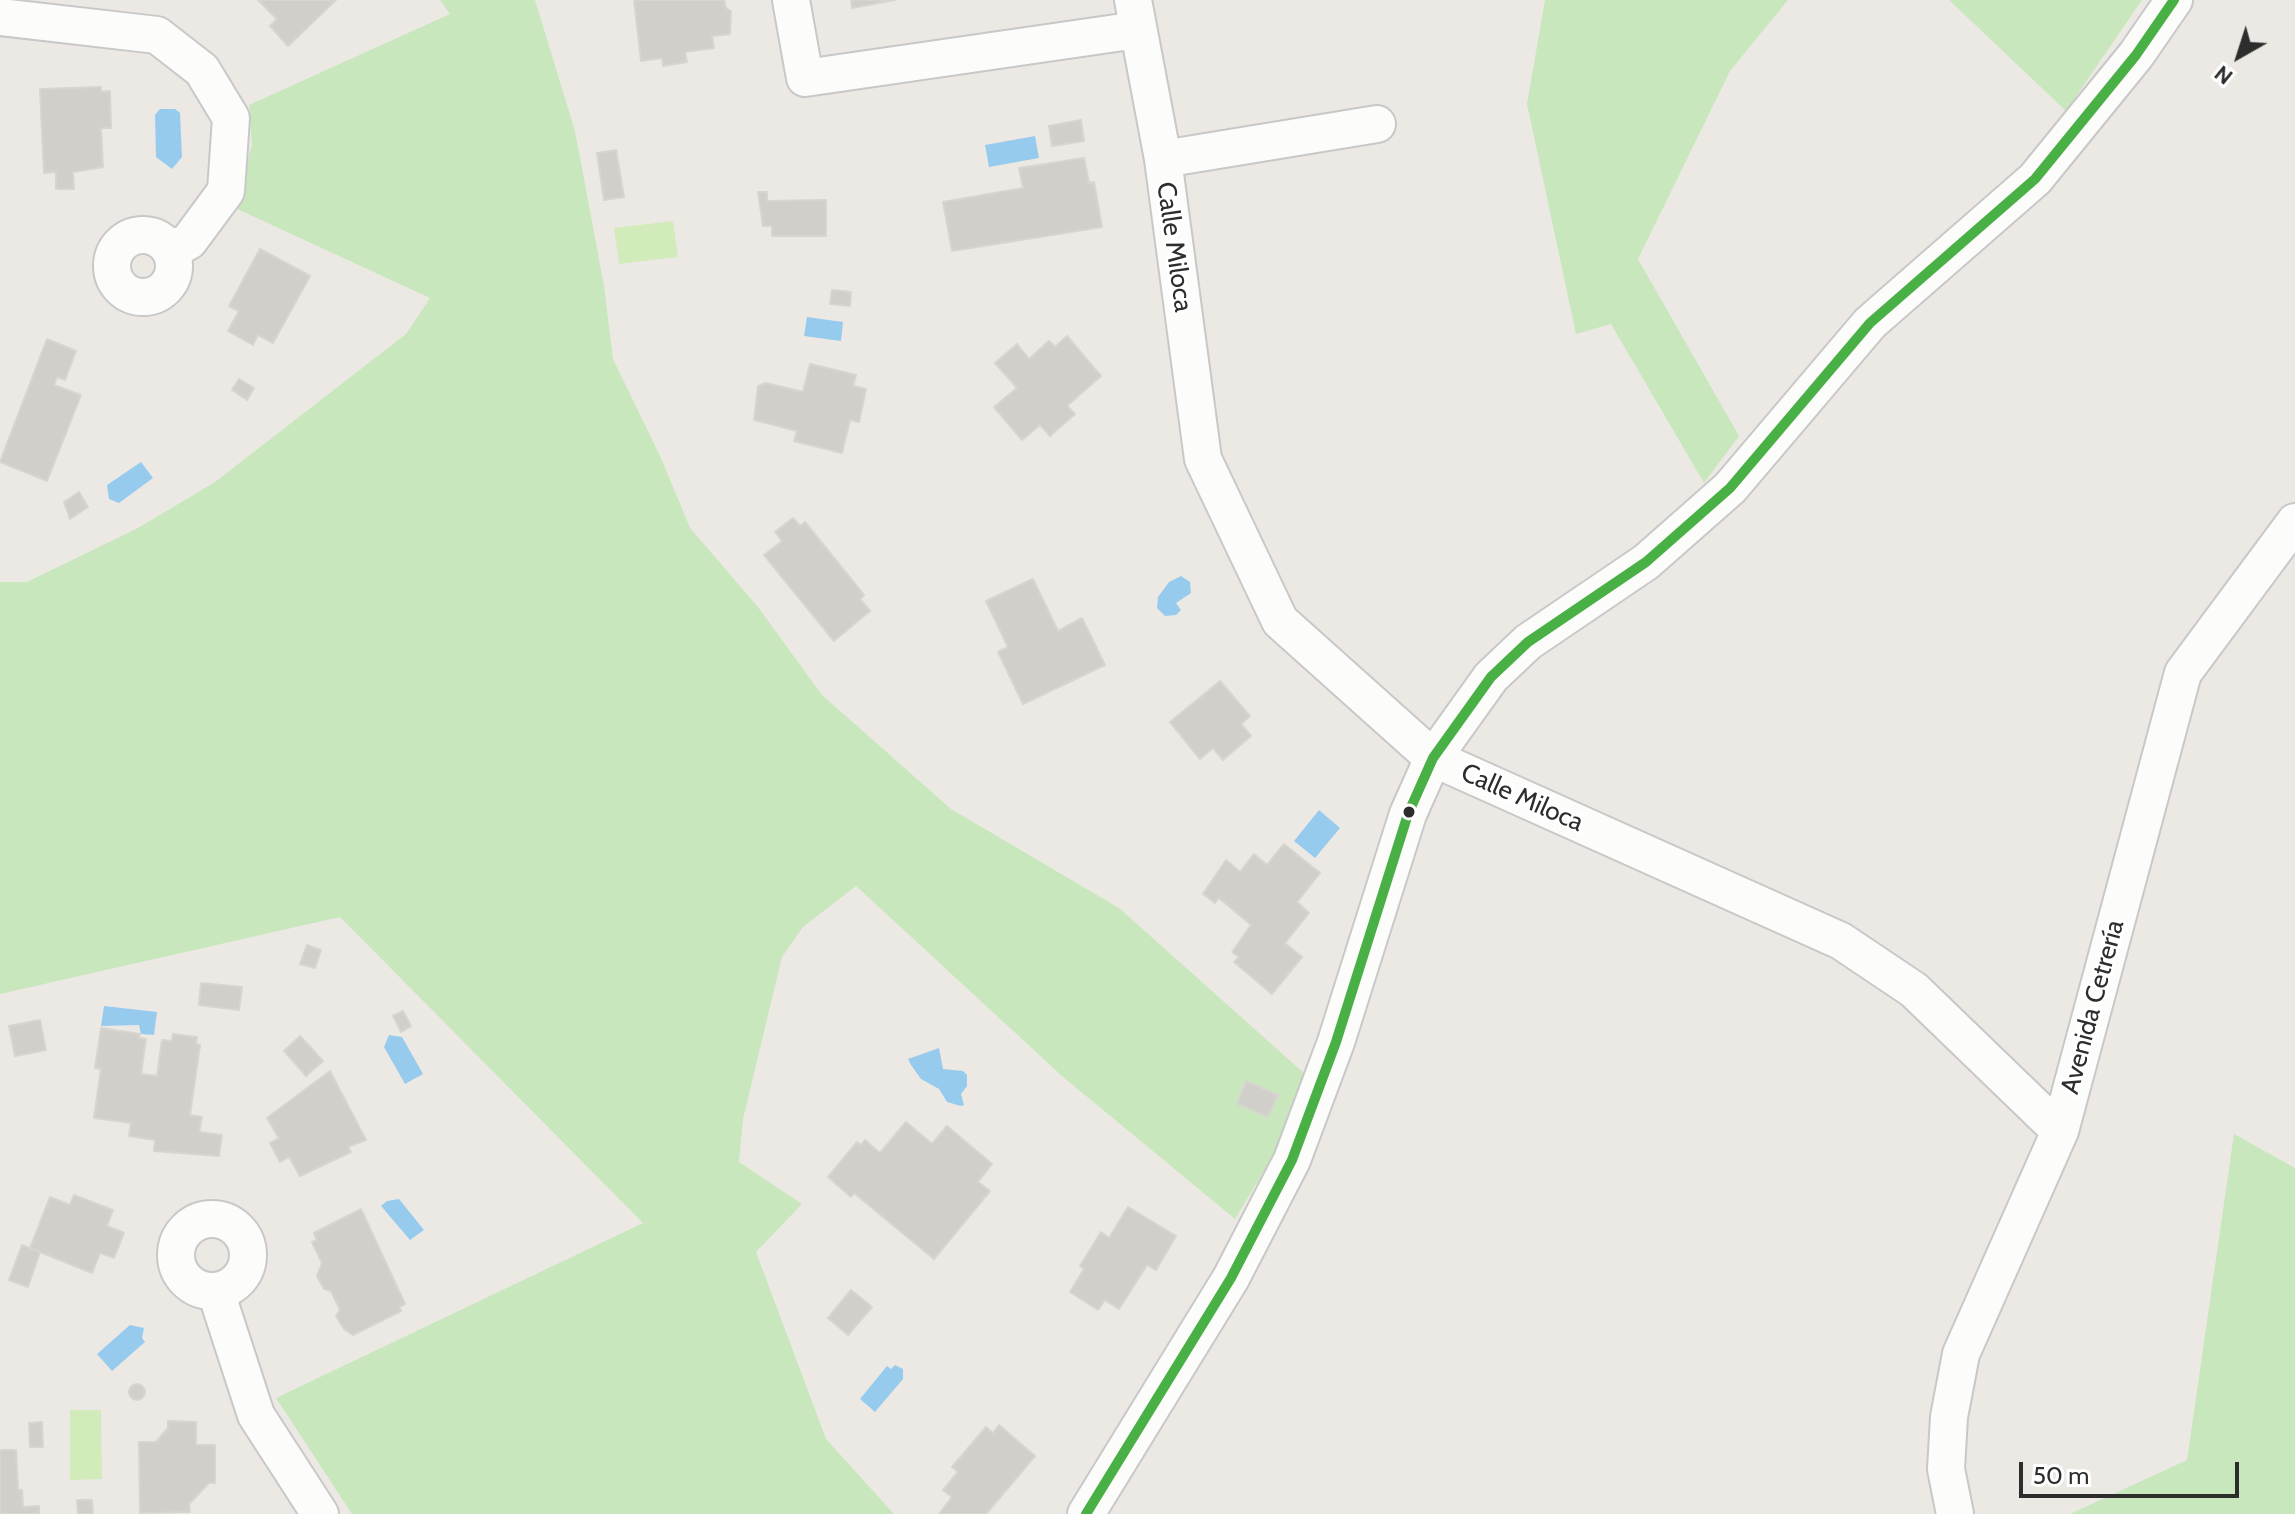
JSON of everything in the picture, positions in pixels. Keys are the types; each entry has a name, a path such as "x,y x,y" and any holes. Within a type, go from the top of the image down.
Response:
{"street":[{"name":"Calle Miloca","path":"791,0 805,78 1135,15 1163,159 1203,459 1280,621 1433,758 1841,941 1914,990 2060,1131"},
{"path":"1086,1514 1231,1278 1292,1160 1336,1042 1408,814 1433,758 1491,677 1528,642 1646,562 1730,488 1870,323 2035,179 2136,55 2174,0"},
{"path":"0,17 157,35 202,70 231,118 226,191 189,241 171,251"},
{"name":"Calle Miloca","path":"1163,159 1377,124"},
{"name":"Avenida Cetrería","path":"1955,1514 1946,1469 1949,1417 1961,1354 2060,1131 2183,673 2295,522"},
{"path":"216,1292 256,1415 320,1514"}],"green space":[{"path":"440,0 535,0 575,131 604,286 613,359 661,458 690,528 758,607 822,695 951,809 1119,908 1305,1074 1279,1146 1235,1219 1062,1076 856,886 803,927 782,957 743,1119 739,1162 802,1204 756,1252 826,1439 894,1514 352,1514 276,1398 643,1223 340,917 0,994 0,582 27,582 138,528 215,482 406,334 430,298 235,208 252,145 249,105 450,14"},
{"path":"1545,0 1788,0 1730,71 1638,259 1739,436 1704,483 1611,324 1576,334 1527,104"},
{"path":"1949,0 2142,0 2066,111"},
{"path":"673,221 678,257 619,264 614,228"},
{"path":"2234,1134 2295,1168 2295,1514 2070,1514 2187,1460"},
{"path":"70,1410 101,1410 102,1479 70,1480"}],"water":[{"path":"160,109 175,109 180,113 182,157 172,169 156,157 155,115"},
{"path":"1035,136 1039,158 989,167 985,145"},
{"path":"807,317 843,322 841,341 804,336"},
{"path":"141,462 153,478 119,503 109,499 107,485"},
{"path":"1181,576 1190,582 1191,593 1176,603 1181,610 1176,615 1165,616 1157,608 1158,597 1169,582"},
{"path":"1319,810 1340,828 1315,858 1294,841"},
{"path":"104,1006 157,1012 154,1035 141,1034 139,1025 101,1026"},
{"path":"389,1035 402,1037 423,1074 405,1084 384,1047"},
{"path":"939,1048 943,1069 963,1071 967,1075 967,1086 961,1094 964,1105 947,1102 939,1089 921,1079 908,1059"},
{"path":"399,1199 424,1230 410,1240 381,1206 387,1201"},
{"path":"130,1325 144,1328 142,1338 145,1342 112,1371 97,1354"},
{"path":"895,1365 903,1369 903,1379 875,1412 860,1399 887,1366 891,1369"}],"building":[{"path":"258,0 336,0 288,46 270,26 277,19"},
{"path":"634,0 724,0 726,8 731,11 730,34 712,36 714,48 685,52 687,62 663,66 662,58 641,61"},
{"path":"851,0 895,0 852,8"},
{"path":"101,87 101,92 110,91 111,128 101,128 103,167 73,172 74,189 56,189 56,172 44,173 40,89"},
{"path":"1081,120 1084,141 1052,146 1049,126"},
{"path":"616,150 624,197 604,200 597,153"},
{"path":"1084,158 1089,183 1094,182 1102,227 952,251 943,202 1023,188 1019,168"},
{"path":"758,192 767,192 767,201 826,200 826,236 772,236 772,226 763,226"},
{"path":"260,249 310,276 273,343 258,335 253,345 228,331 239,311 229,306"},
{"path":"832,290 851,292 850,306 830,304"},
{"path":"1067,336 1101,376 1067,406 1075,414 1050,436 1040,425 1022,440 994,407 1017,388 995,363 1017,344 1029,359 1049,341 1055,347"},
{"path":"47,339 76,351 65,380 57,377 54,385 81,395 47,481 0,462"},
{"path":"810,364 856,375 853,386 866,389 859,422 850,420 842,453 794,441 797,431 754,420 758,386 766,383 803,392"},
{"path":"239,379 254,388 247,400 232,390"},
{"path":"79,492 88,507 70,519 64,502"},
{"path":"793,518 800,526 805,522 864,595 860,599 870,611 834,641 764,555 782,541 775,532"},
{"path":"1033,579 1058,631 1082,618 1105,665 1023,704 998,652 1008,647 986,601"},
{"path":"1220,681 1250,716 1241,724 1251,736 1223,760 1213,748 1200,759 1170,722"},
{"path":"1284,844 1320,873 1297,902 1309,913 1285,943 1302,957 1272,994 1234,962 1239,957 1232,952 1251,925 1219,898 1215,903 1203,894 1226,860 1240,872 1254,854 1267,865"},
{"path":"307,945 321,950 315,968 300,964"},
{"path":"201,983 242,987 239,1010 199,1005"},
{"path":"403,1011 411,1026 401,1032 393,1016"},
{"path":"40,1020 46,1050 15,1056 9,1026"},
{"path":"101,1028 140,1034 139,1038 146,1039 141,1074 157,1076 162,1040 172,1041 173,1034 197,1037 196,1044 200,1045 190,1115 202,1117 199,1132 222,1135 219,1156 154,1151 155,1140 129,1136 131,1123 94,1118 101,1069 95,1068"},
{"path":"300,1036 323,1061 306,1076 284,1051"},
{"path":"330,1071 366,1140 348,1147 351,1152 300,1176 289,1157 280,1162 270,1143 279,1138 267,1118"},
{"path":"1246,1081 1278,1095 1268,1117 1237,1104"},
{"path":"906,1122 932,1144 947,1126 992,1164 978,1182 990,1191 934,1259 854,1193 851,1197 828,1177 857,1142 861,1145 865,1140 880,1153"},
{"path":"74,1195 113,1210 107,1226 124,1233 114,1258 100,1253 92,1273 30,1248 50,1197 70,1205"},
{"path":"1128,1207 1176,1236 1156,1270 1147,1265 1119,1309 1105,1300 1098,1310 1070,1292 1084,1269 1080,1266 1101,1232 1109,1238"},
{"path":"361,1209 405,1304 399,1307 401,1311 353,1335 344,1329 336,1316 340,1310 331,1291 324,1289 317,1276 322,1263 312,1242 317,1240 314,1233"},
{"path":"22,1245 40,1252 28,1287 9,1280"},
{"path":"851,1290 872,1307 848,1335 828,1318"},
{"path":"137,1384 145,1392 137,1400 129,1392"},
{"path":"168,1421 196,1422 196,1445 215,1445 215,1483 209,1483 189,1504 190,1512 140,1513 139,1442 156,1442 168,1428"},
{"path":"42,1422 43,1447 30,1447 29,1423"},
{"path":"999,1425 1035,1456 986,1514 939,1514 952,1497 943,1490 958,1472 952,1467 986,1427 993,1433"},
{"path":"0,1450 16,1450 18,1490 22,1490 23,1507 39,1506 39,1514 0,1514"},
{"path":"77,1500 92,1500 93,1514 78,1514"}],"transit line":[{"path":"1086,1514 1231,1278 1292,1160 1336,1042 1408,814 1433,758 1491,677 1528,642 1646,562 1730,488 1870,323 2035,179 2136,55 2174,0"}]}
